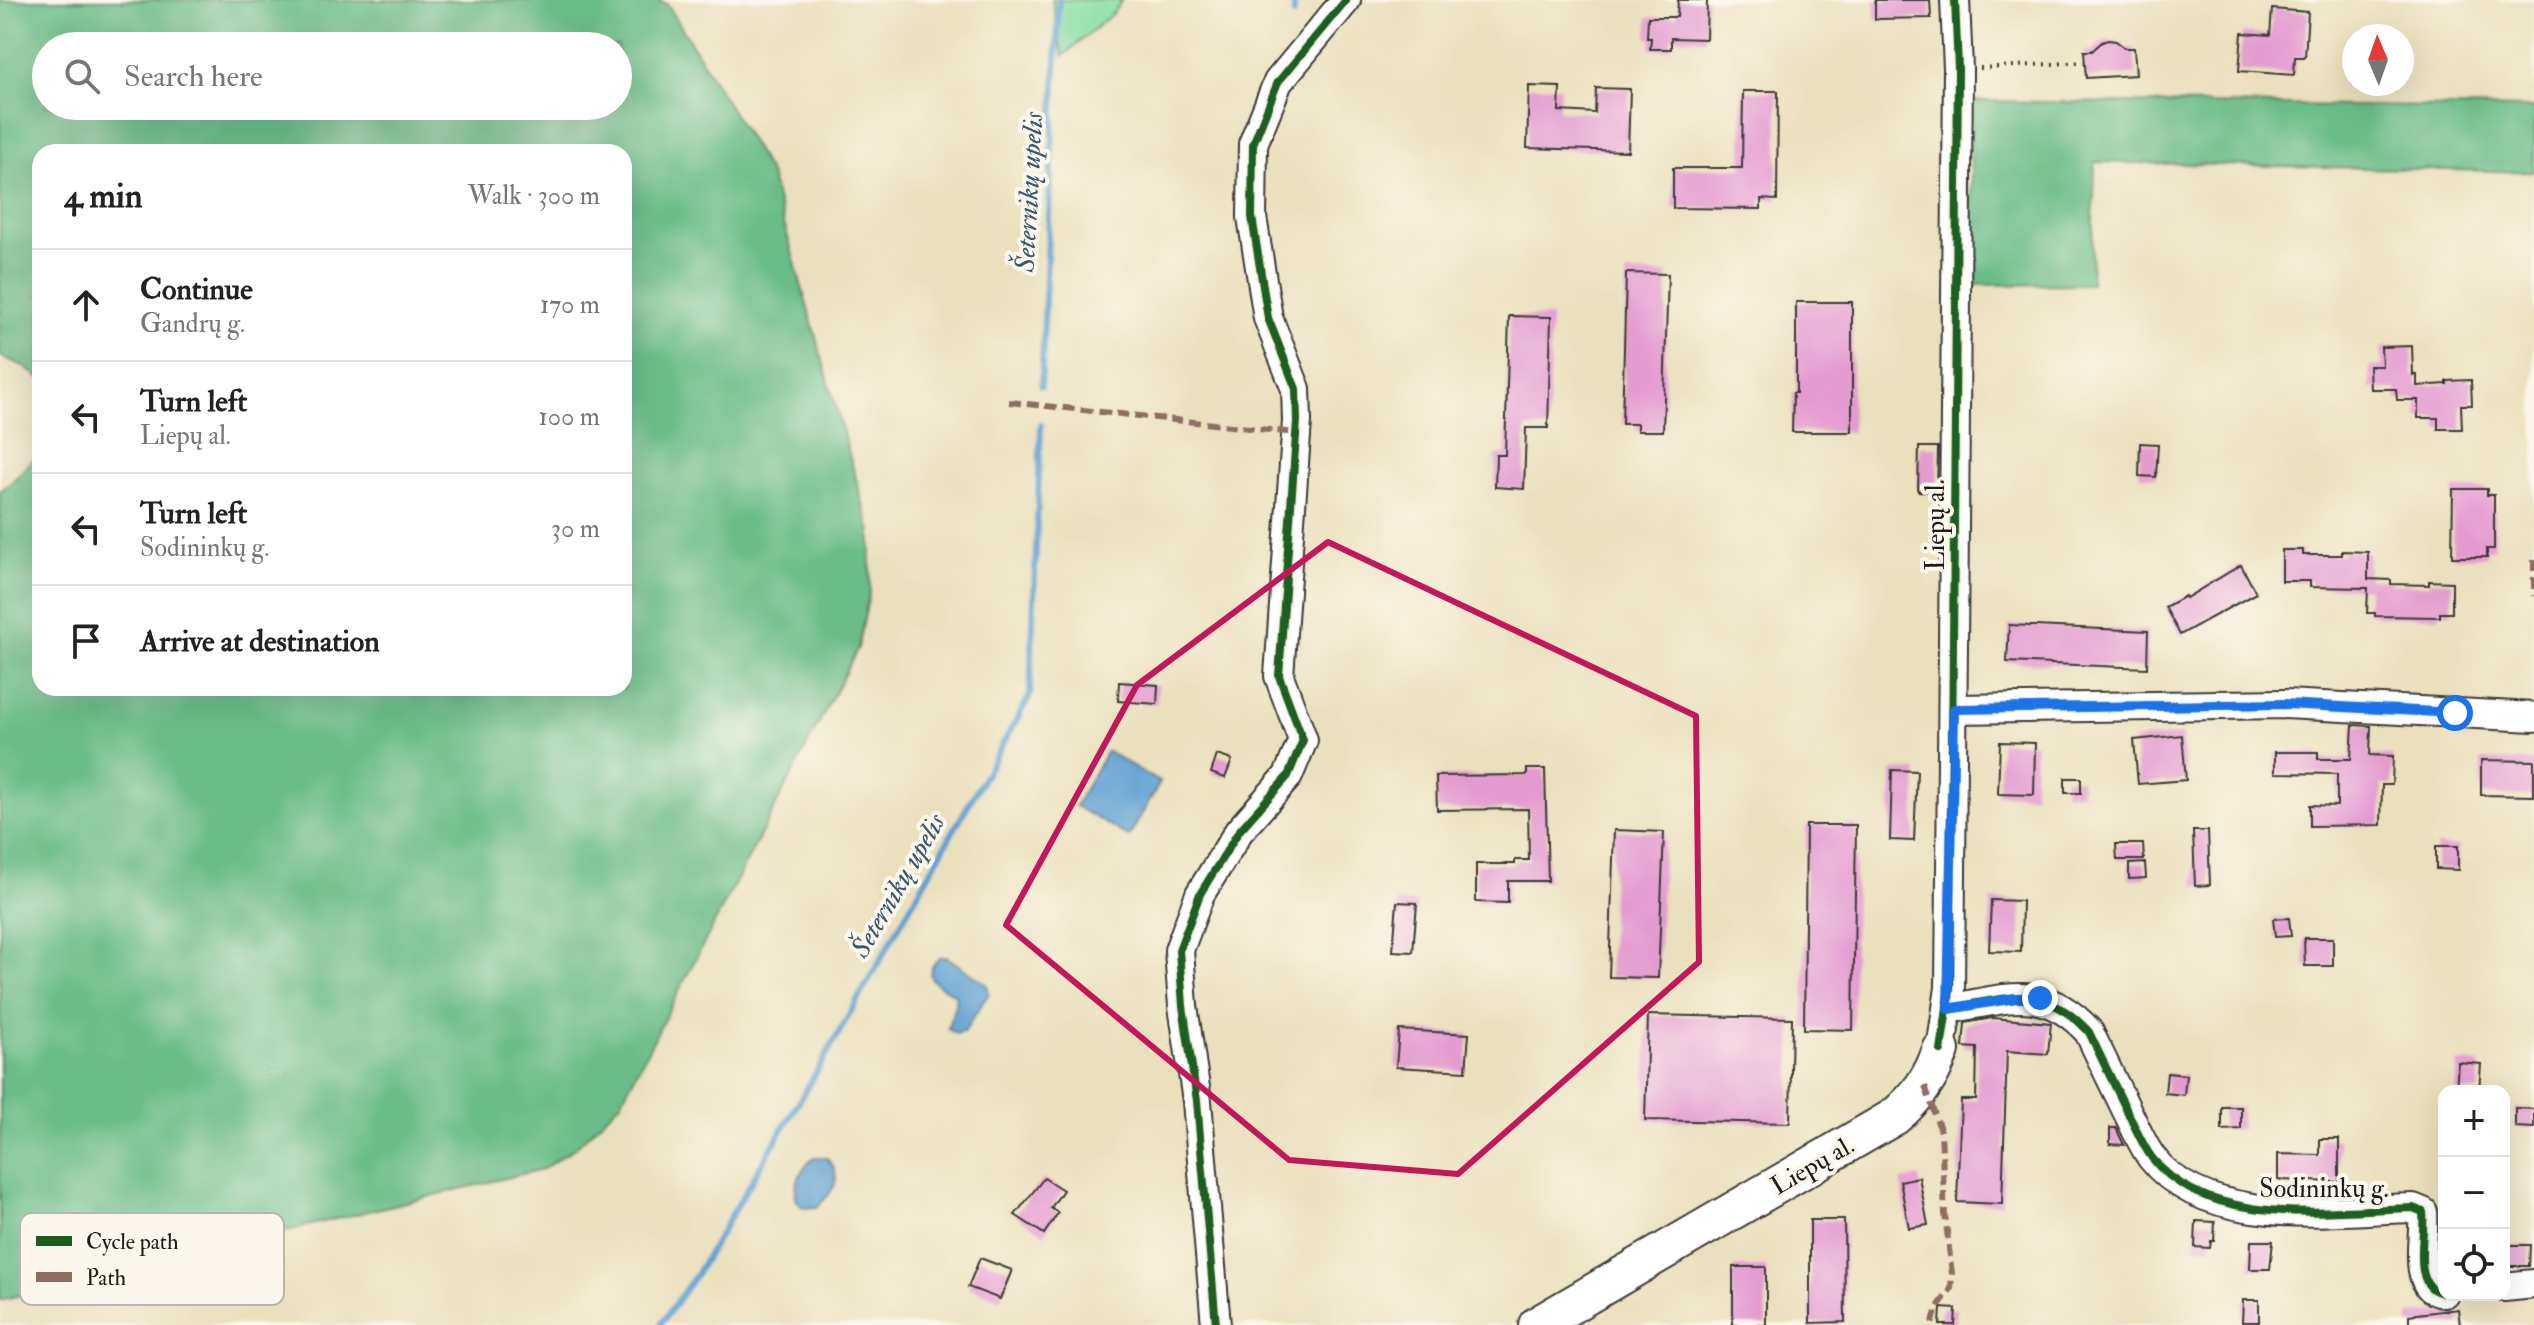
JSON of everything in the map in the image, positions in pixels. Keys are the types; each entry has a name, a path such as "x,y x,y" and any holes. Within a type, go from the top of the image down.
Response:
{"main road":[{"name":"Liepų al.","path":"1537,1325 1894,1117 1925,1086 1941,1050"}],"street":[{"path":"1216,1325 1197,1101 1183,1006 1179,950 1200,894 1239,831 1288,776 1303,740 1279,676 1297,421 1296,389 1268,318 1252,217 1253,144 1278,82 1346,0"},
{"name":"Liepų al.","path":"1941,1050 1948,1009 1954,709 1958,69 1955,0"},
{"path":"1954,709 2285,704 2534,717"},
{"name":"Sodininkų g.","path":"1948,1009 2016,998 2040,998 2059,1005 2075,1016 2089,1032 2151,1156 2167,1175 2204,1195 2232,1206 2273,1212 2413,1208 2423,1212 2424,1277 2429,1287 2438,1291"},
{"path":"2510,1286 2534,1284"}],"path":[{"path":"1958,69 2085,62"}],"highlighted area":[{"path":"1328,542 1696,716 1699,962 1458,1174 1289,1160 1006,925 1137,685"}],"green space":[{"path":"0,0 658,0 668,5 770,174 871,532 870,590 858,648 621,1102 577,1146 543,1169 284,1231 284,1213 20,1213 20,1295 0,1300 0,490 9,485 32,461 32,696 632,696 632,144 32,144 32,372 0,356"},
{"path":"1052,0 1122,0 1113,13 1063,56"},
{"path":"1971,101 2534,108 2534,172 2095,162 2091,284 1971,285"}],"water":[{"path":"1107,751 1160,782 1129,837 1075,806"},
{"path":"947,957 987,984 989,993 964,1032 956,1034 948,1029 955,994 937,984 931,976 933,965 939,958"},
{"path":"815,1157 827,1158 835,1172 835,1184 817,1207 803,1208 796,1199 796,1187 803,1170"}],"building":[{"path":"1678,0 1707,0 1706,39 1671,38 1671,49 1650,49 1648,17 1677,17"},
{"path":"1875,0 1930,0 1931,18 1875,19"},
{"path":"2272,9 2308,12 2305,57 2295,57 2294,75 2239,71 2242,33 2270,35"},
{"path":"2108,40 2116,41 2125,48 2134,48 2136,75 2086,78 2084,51 2092,51"},
{"path":"1529,86 1560,87 1559,111 1595,113 1596,88 1630,89 1628,151 1527,148"},
{"path":"1743,91 1778,91 1777,200 1761,199 1761,209 1673,208 1673,168 1742,168"},
{"path":"1626,273 1668,274 1663,431 1637,431 1637,424 1622,424"},
{"path":"1796,302 1852,302 1852,432 1792,432 1793,393 1796,393"},
{"path":"1509,316 1551,317 1548,428 1526,428 1524,489 1495,487 1496,455 1505,455"},
{"path":"2412,346 2413,375 2417,375 2417,386 2471,380 2472,405 2461,405 2462,429 2438,429 2438,418 2418,418 2418,400 2397,400 2396,389 2370,389 2369,366 2382,366 2381,347"},
{"path":"2140,443 2158,444 2156,477 2139,476"},
{"path":"1919,447 1938,447 1937,492 1918,491"},
{"path":"2453,489 2487,489 2487,495 2494,495 2494,549 2487,549 2487,557 2452,557"},
{"path":"2282,550 2303,550 2303,555 2368,552 2368,579 2391,580 2391,584 2452,582 2452,613 2440,613 2440,617 2375,616 2375,613 2367,613 2368,588 2310,587 2310,581 2282,581"},
{"path":"2241,565 2256,593 2180,635 2165,607"},
{"path":"2009,625 2148,631 2147,668 2007,662"},
{"path":"1119,682 1158,685 1157,704 1118,701"},
{"path":"2353,725 2371,726 2370,755 2393,756 2392,785 2382,785 2381,825 2310,826 2310,805 2337,806 2337,774 2275,773 2275,752 2318,752 2318,759 2351,759"},
{"path":"2182,735 2186,780 2138,784 2134,740"},
{"path":"2000,742 2035,743 2034,795 1998,794"},
{"path":"1217,755 1232,760 1225,778 1211,773"},
{"path":"2481,760 2534,761 2534,796 2481,795"},
{"path":"1527,769 1545,769 1548,881 1508,881 1508,903 1476,902 1476,864 1515,864 1515,860 1529,860 1528,809 1437,810 1436,776 1527,775"},
{"path":"1892,770 1917,771 1914,841 1890,840"},
{"path":"2065,778 2081,778 2081,793 2065,793"},
{"path":"1806,825 1856,825 1853,1030 1804,1029"},
{"path":"1614,830 1664,832 1658,978 1609,977"},
{"path":"2193,831 2208,831 2210,885 2195,886"},
{"path":"2116,844 2143,844 2144,860 2117,860"},
{"path":"2436,846 2458,846 2458,870 2436,869"},
{"path":"2145,863 2146,878 2129,879 2129,864"},
{"path":"1991,900 2022,901 2021,952 1989,951"},
{"path":"1397,902 1417,903 1413,952 1393,951"},
{"path":"2289,918 2291,936 2275,937 2273,919"},
{"path":"2304,938 2333,938 2333,966 2305,966"},
{"path":"1648,1015 1792,1018 1790,1123 1645,1120"},
{"path":"1992,1018 2051,1023 2048,1054 2007,1051 2002,1204 1957,1202 1961,1100 1976,1100 1977,1048 1963,1047 1965,1023"},
{"path":"1399,1030 1469,1034 1466,1071 1396,1067"},
{"path":"2458,1062 2481,1064 2479,1085 2456,1085"},
{"path":"2167,1073 2186,1075 2184,1095 2165,1093"},
{"path":"2222,1107 2241,1107 2241,1129 2222,1130"},
{"path":"2515,1108 2534,1109 2534,1128 2515,1127"},
{"path":"2110,1128 2116,1128 2124,1145 2110,1144"},
{"path":"2320,1139 2339,1139 2339,1182 2278,1180 2278,1154 2320,1155"},
{"path":"1919,1177 1928,1225 1909,1228 1900,1181"},
{"path":"1044,1178 1063,1190 1051,1208 1058,1213 1044,1234 1015,1215"},
{"path":"1810,1220 1844,1220 1845,1322 1810,1323"},
{"path":"2196,1221 2215,1222 2214,1241 2211,1241 2210,1248 2195,1247"},
{"path":"2251,1241 2273,1241 2270,1269 2250,1269"},
{"path":"2510,1245 2530,1245 2529,1266 2510,1266"},
{"path":"980,1258 1012,1270 1000,1299 968,1287"},
{"path":"1733,1267 1766,1267 1766,1325 1733,1325"},
{"path":"2243,1300 2259,1300 2259,1322 2242,1322"},
{"path":"1941,1308 1956,1309 1955,1325 1940,1325"},
{"path":"2458,1309 2460,1325 2409,1325 2409,1315"}],"waterway":[{"name":"Šeternikų upelis","path":"1041,386 1059,0"},
{"path":"1294,0 1294,14"},
{"name":"Šeternikų upelis","path":"660,1325 697,1273 816,1073 1030,696 1041,425"}],"marked path":[{"path":"1009,402 1296,433"},
{"path":"2534,559 2534,596"},
{"path":"1925,1086 1941,1132 1952,1274 1951,1289 1937,1308 1932,1325"}],"cycle path":[{"path":"1216,1325 1197,1101 1183,1006 1179,950 1200,894 1239,831 1288,776 1303,740 1279,676 1297,421 1296,389 1268,318 1252,217 1253,144 1278,82 1346,0"},
{"path":"1941,1050 1950,988 1958,69 1955,0"},
{"path":"1948,1009 2024,998 2040,1000 2072,1016 2089,1032 2152,1158 2176,1181 2205,1196 2238,1206 2274,1210 2311,1212 2413,1208 2423,1212 2423,1272 2427,1282 2438,1291"}],"route":[{"path":"2040,998 2016,998 1948,1009 1954,709 2285,704 2455,713"}]}
